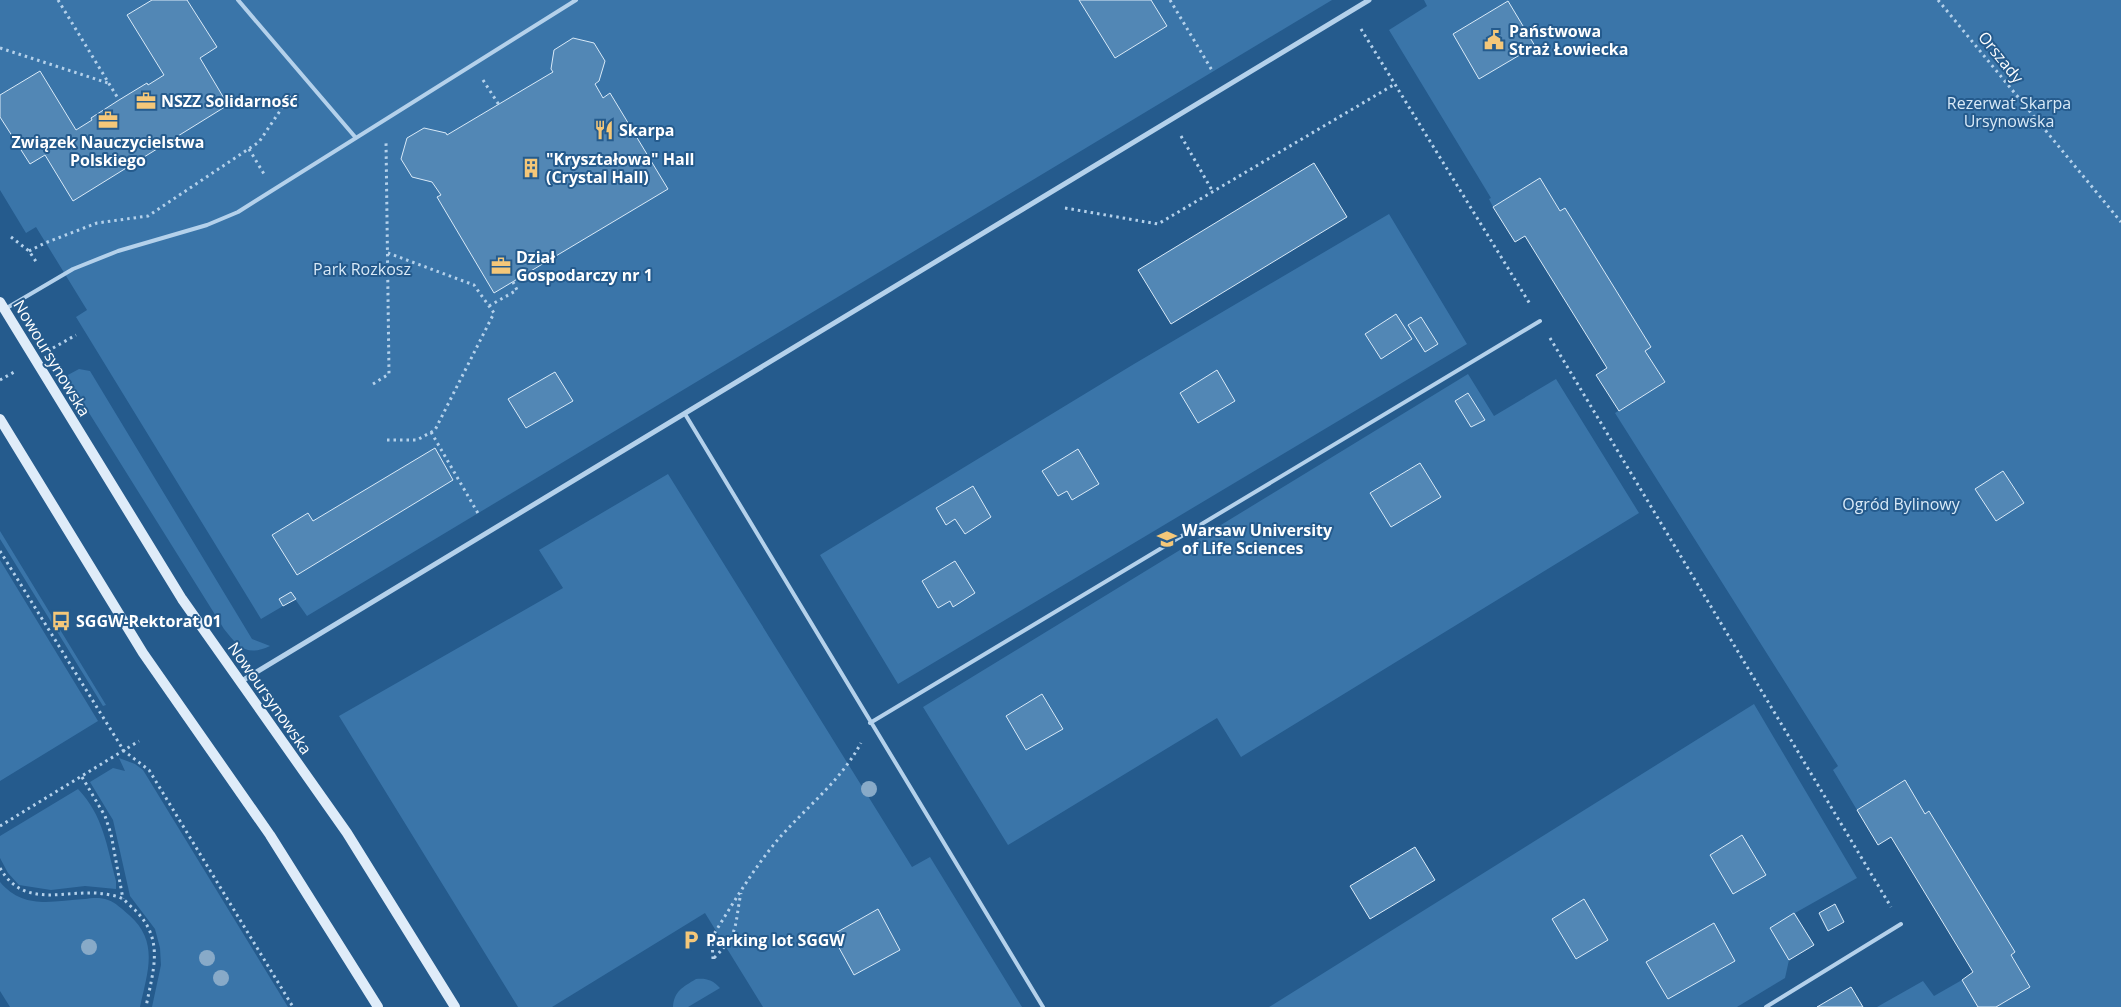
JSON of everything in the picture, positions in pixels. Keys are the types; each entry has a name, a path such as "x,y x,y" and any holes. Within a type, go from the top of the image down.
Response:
{"street":[{"path":"240,682 1369,0"},
{"name":"Nowoursynowska","path":"1,307 182,598 347,833 455,1007"},
{"path":"0,420 148,662 270,835 378,1007"}],"lane":[{"path":"238,0 356,138"},
{"path":"1,307 74,269 118,251 207,225 238,212 576,0"},
{"path":"870,723 1540,321"},
{"path":"685,414 1043,1007"},
{"path":"1766,1007 1901,924"}],"path":[{"path":"58,0 119,100"},
{"path":"1170,0 1223,88"},
{"name":"Orszady","path":"1938,0 2121,222"},
{"path":"1349,12 1364,32 1540,321 1901,924"},
{"path":"0,48 108,83"},
{"path":"474,64 498,105"},
{"path":"29,251 97,223 148,216 259,142 303,76"},
{"path":"1035,202 1158,224 1395,84"},
{"path":"1172,119 1213,192"},
{"path":"373,384 389,374 386,120"},
{"path":"249,149 274,190"},
{"path":"11,237 29,251 37,264"},
{"path":"387,440 417,440 435,430 494,313 474,285 388,253"},
{"path":"489,306 517,290 513,282"},
{"path":"48,352 76,335"},
{"path":"0,380 8,376"},
{"path":"431,432 480,518"},
{"path":"0,551 124,751 149,770 293,1007"},
{"path":"742,889 735,931 729,942 713,959 712,942 714,934 742,889 764,857 782,836 838,778 854,757 870,723"},
{"path":"0,826 139,741"},
{"path":"82,777 105,816 111,834 124,900"},
{"path":"0,868 16,886 26,893 47,895 87,893 116,896 124,900 140,915 150,930 154,941 154,974 146,1007"}],"green space":[{"name":"Park Rozkosz","path":"0,0 1332,0 307,616 295,599 261,619 76,317 87,310 36,227 26,233 0,190"},
{"path":"1424,0 2121,0 2121,1007 1996,1007 2030,986 2011,955 2015,952 1929,812 1925,814 1904,780 1857,810 1833,770 1838,766 1615,413 1665,382 1645,351 1651,347 1565,209 1560,211 1540,178 1493,207 1489,199 1491,198 1389,30 1427,6"},
{"path":"1389,214 1467,344 898,684 820,555 1134,364"},
{"path":"79,369 90,371 252,639 270,646 255,651 249,650 234,641 224,629 66,376"},
{"path":"1468,374 1494,416 1556,379 1639,513 1241,757 1217,718 1008,845 923,707"},
{"path":"668,474 912,867 930,857 1022,1007 763,1007 705,913 552,1007 518,1007 339,716 563,588 539,550"},
{"path":"0,531 106,705 103,706 0,539"},
{"path":"0,560 98,721 0,781"},
{"path":"1754,704 1857,878 1795,913 1814,945 1789,960 1785,978 1737,1007 1269,1007"},
{"path":"119,758 135,764 143,770 288,1007 152,1007 161,965 160,948 155,929 130,896 113,820 90,782 113,768 125,771"},
{"path":"78,789 99,820 107,843 116,881 116,889 85,886 51,890 19,885 8,873 0,858 0,836"},
{"path":"0,882 9,891 29,900 50,902 102,898 119,906 139,925 148,947 148,970 140,1007 10,1007 0,991"},
{"path":"696,979 709,980 720,988 688,1007 673,1007 677,993"},
{"path":"1962,980 1978,1007 1877,1007 1923,981 1934,996"}],"building":[{"path":"152,0 187,0 217,47 200,58 228,105 73,201 45,155 30,164 0,117 0,95 40,71 76,130 119,100 164,75 127,15"},
{"path":"1079,0 1151,0 1167,26 1115,58"},
{"name":"Państwowa Straż Łowiecka","path":"1508,1 1535,46 1479,79 1453,34"},
{"name":"\"Kryształowa\" Hall (Crystal Hall)","path":"573,38 594,43 605,61 599,81 595,84 603,98 610,93 668,189 494,293 437,197 441,195 432,182 412,177 401,159 407,138 424,128 446,133 447,135 553,72 551,69 554,50"},
{"path":"1314,163 1347,217 1171,324 1138,270"},
{"path":"1540,178 1560,211 1565,208 1651,347 1645,351 1665,382 1619,411 1596,375 1607,368 1525,236 1515,242 1493,207"},
{"path":"1396,314 1412,339 1381,359 1365,334"},
{"path":"1421,317 1438,344 1425,352 1408,325"},
{"path":"1217,370 1235,401 1198,423 1180,393"},
{"path":"555,372 573,401 526,428 508,399"},
{"path":"1468,393 1485,420 1471,427 1455,401"},
{"path":"435,448 453,480 297,575 272,535 308,513 313,521"},
{"path":"1078,449 1099,484 1072,500 1067,491 1058,496 1042,471"},
{"path":"1420,463 1441,497 1391,527 1370,493"},
{"path":"2003,471 2024,503 1996,521 1975,489"},
{"path":"973,486 991,517 965,534 955,519 946,525 936,508"},
{"path":"955,561 975,593 953,607 950,601 938,608 922,581"},
{"path":"291,592 296,599 283,606 279,599"},
{"path":"1042,694 1063,729 1026,750 1006,716"},
{"path":"1905,780 1925,814 1929,811 2015,952 2011,955 2030,987 1996,1007 1978,1007 1962,980 1973,972 1891,837 1878,845 1857,810"},
{"path":"1742,835 1766,875 1733,894 1710,855"},
{"path":"1415,847 1435,880 1370,919 1350,886"},
{"path":"1584,899 1608,940 1576,959 1552,919"},
{"path":"1835,904 1844,922 1828,931 1819,913"},
{"path":"878,909 900,950 854,975 832,935"},
{"path":"1794,913 1814,945 1789,960 1770,928"},
{"path":"1714,923 1735,961 1668,999 1646,962"},
{"path":"1851,987 1863,1007 1817,1007"}],"place":[{"name":"Państwowa Straż Łowiecka","path":"1494,40"},
{"name":"NSZZ Solidarność","path":"146,101"},
{"name":"Związek Nauczycielstwa Polskiego","path":"108,120"},
{"name":"Skarpa","path":"604,130"},
{"name":"\"Kryształowa\" Hall (Crystal Hall)","path":"531,168"},
{"name":"Dział Gospodarczy nr 1","path":"501,266"},
{"name":"Warsaw University of Life Sciences","path":"1167,539"},
{"name":"SGGW-Rektorat 01","path":"61,621"},
{"name":"Parking lot SGGW","path":"691,940"}],"park label":[{"name":"Rezerwat Skarpa Ursynowska","path":"2009,112"},
{"name":"Ogród Bylinowy","path":"1901,504"}]}
